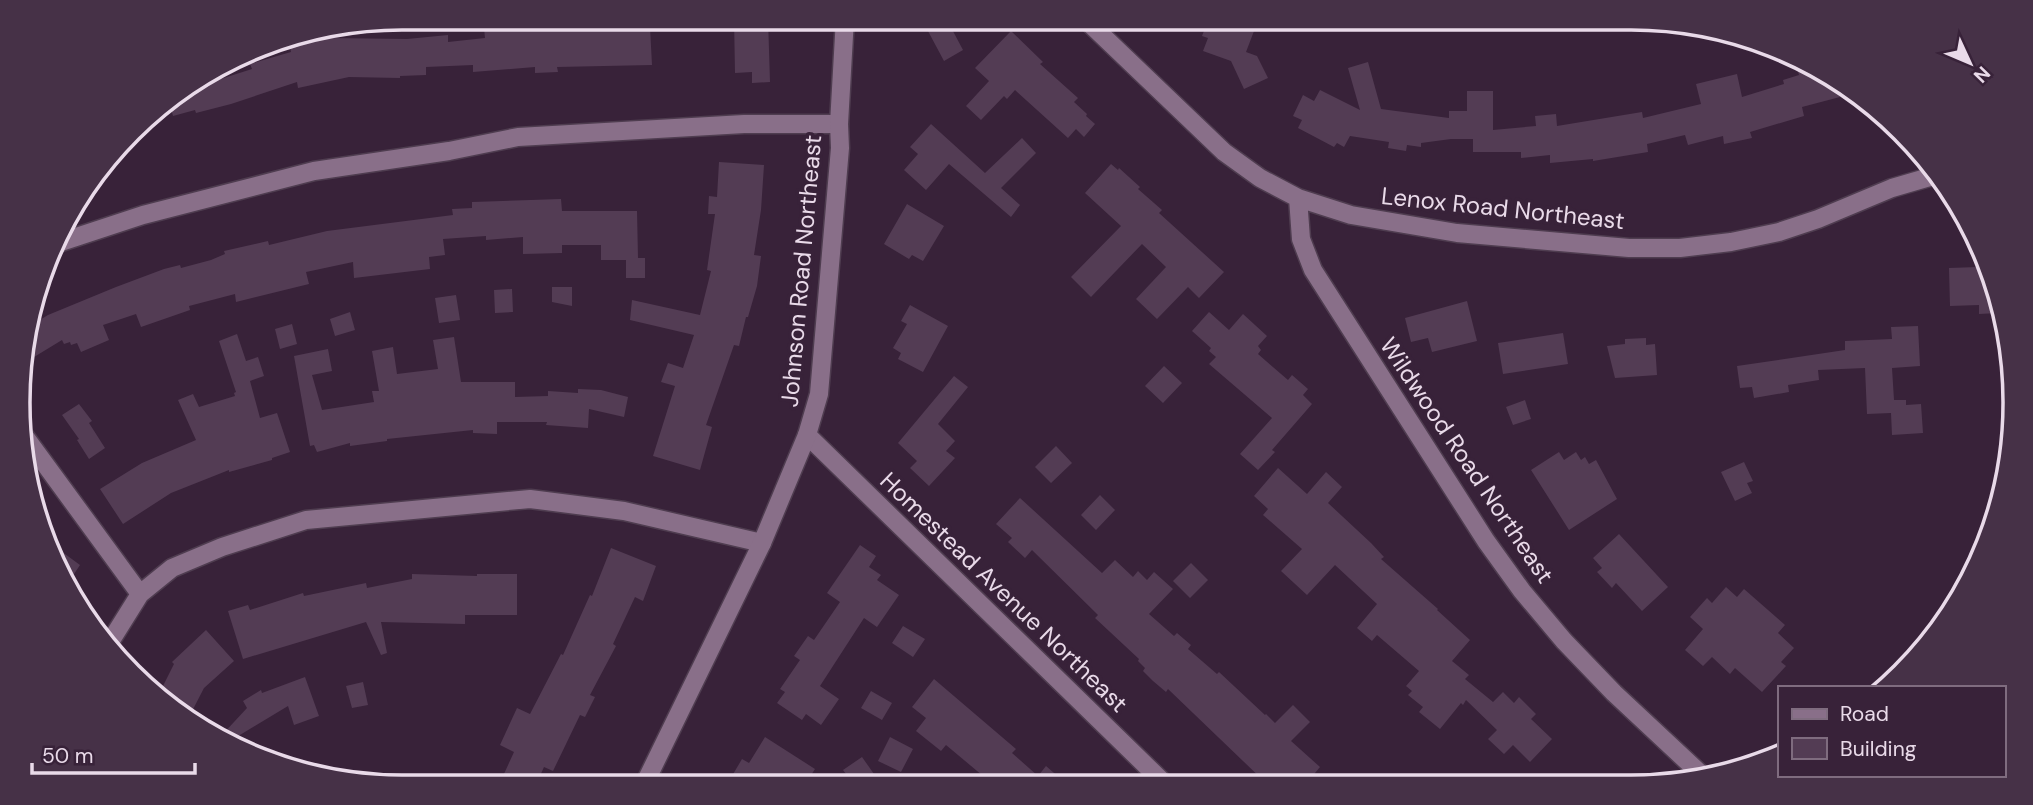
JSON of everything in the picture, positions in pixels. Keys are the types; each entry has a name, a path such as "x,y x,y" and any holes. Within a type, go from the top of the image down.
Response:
{"street":[{"name":"Johnson Road Northeast","path":"649,775 762,543 807,435 819,394 839,157 844,30"},
{"name":"Lenox Road Northeast","path":"1097,30 1224,152 1260,178 1298,198 1350,215 1457,233 1629,247 1680,248 1731,242 1779,232 1892,188 1927,178"},
{"path":"67,240 143,215 314,171 449,151 518,137 744,124 839,124"},
{"name":"Wildwood Road Northeast","path":"1298,198 1301,239 1313,270 1486,541 1522,591 1564,641 1614,693 1696,769"},
{"name":"Homestead Avenue Northeast","path":"807,435 1155,775"},
{"path":"33,447 140,594"},
{"path":"113,637 140,594 172,568 222,547 306,520 530,499 624,511 762,543"}],"building":[{"path":"484,30 650,30 652,65 557,67 558,72 535,73 535,67 473,72 473,65 426,67 426,75 400,78 349,77 298,88 297,82 196,113 195,110 173,116 172,111 214,81 252,69 250,64 291,52 290,47 302,43 327,38 407,39 448,35 448,42 485,38"},
{"path":"734,30 768,30 770,82 752,83 752,72 735,73"},
{"path":"927,30 952,30 963,50 944,61"},
{"path":"1204,30 1254,30 1246,52 1257,56 1268,78 1244,89 1231,61 1203,51 1208,38 1202,36"},
{"path":"1011,31 1043,62 1040,64 1078,98 1074,102 1095,124 1084,137 1076,129 1068,138 1015,90 1007,99 1004,96 981,120 966,106 989,81 975,68"},
{"path":"1368,62 1381,109 1449,118 1449,111 1467,111 1467,91 1493,91 1493,130 1536,126 1535,116 1556,114 1557,126 1642,112 1643,118 1701,104 1696,84 1737,74 1742,97 1784,84 1783,80 1799,75 1797,69 1838,93 1840,97 1802,107 1804,116 1750,132 1752,138 1724,144 1723,136 1688,145 1685,135 1647,144 1648,152 1593,161 1550,163 1550,155 1521,158 1521,152 1473,152 1473,139 1421,143 1421,147 1407,145 1406,151 1388,148 1389,142 1350,136 1344,147 1337,143 1334,147 1298,128 1302,120 1293,116 1303,95 1314,101 1320,90 1360,110 1348,68"},
{"path":"931,124 985,173 1022,138 1036,153 1001,188 1020,205 1011,217 949,164 926,190 904,170 918,154 910,147"},
{"path":"719,162 764,165 754,255 761,256 757,286 739,346 734,345 706,425 712,427 700,470 653,456 675,386 661,382 668,363 683,368 694,335 630,320 632,300 700,315 711,271 707,270 715,214 708,214 709,196 717,197"},
{"path":"1111,164 1140,187 1138,189 1162,210 1159,213 1224,272 1199,298 1188,287 1157,319 1136,299 1166,267 1142,244 1091,297 1071,277 1121,226 1085,193"},
{"path":"561,199 562,211 637,211 638,258 645,258 645,278 626,278 626,260 601,260 601,245 562,245 562,253 523,254 523,237 443,239 445,255 429,257 430,269 354,278 353,262 306,272 309,284 236,302 235,294 189,306 190,310 141,327 136,314 103,325 109,340 81,352 77,343 64,344 62,340 33,358 39,321 164,269 180,265 181,268 211,260 225,254 224,251 268,241 269,245 327,231 453,215 452,209 472,208 472,202"},
{"path":"907,204 944,226 923,261 912,255 909,259 884,244"},
{"path":"1977,267 1993,313 1979,314 1979,305 1950,306 1949,268"},
{"path":"552,287 572,287 572,306 552,302"},
{"path":"512,289 513,312 495,313 494,290"},
{"path":"456,295 460,320 439,323 435,298"},
{"path":"1467,301 1477,341 1432,352 1428,338 1411,342 1405,318"},
{"path":"910,305 948,326 923,372 898,359 901,353 893,348 907,324 901,321"},
{"path":"350,312 355,330 335,336 330,319"},
{"path":"1209,312 1229,330 1243,314 1267,336 1258,346 1261,350 1258,354 1288,380 1292,375 1308,389 1303,395 1312,404 1258,470 1240,454 1272,418 1209,364 1216,357 1209,351 1211,348 1192,331"},
{"path":"292,324 297,344 280,349 275,329"},
{"path":"1918,326 1920,366 1892,368 1894,400 1906,400 1906,405 1921,404 1923,433 1892,435 1891,413 1867,414 1865,368 1818,370 1819,380 1788,385 1789,392 1754,398 1752,387 1740,388 1737,366 1845,350 1845,341 1892,339 1891,327"},
{"path":"1563,333 1568,364 1503,374 1498,343"},
{"path":"237,334 246,361 258,357 264,376 250,381 260,418 277,413 290,452 272,460 229,470 171,493 123,524 100,489 142,463 196,440 178,400 193,394 199,407 235,396 219,341"},
{"path":"454,337 461,382 515,382 515,397 548,396 548,391 578,393 578,389 601,390 628,397 624,417 589,409 588,428 546,425 547,422 497,422 497,434 473,433 473,430 387,439 350,446 350,443 317,452 314,445 310,446 294,356 328,349 332,371 312,375 322,410 374,402 372,391 379,391 372,351 393,347 397,374 438,369 433,340"},
{"path":"1646,338 1646,345 1655,344 1657,375 1615,378 1607,346 1625,344 1625,339"},
{"path":"1164,366 1182,383 1163,403 1145,386"},
{"path":"954,376 968,387 938,424 955,441 946,451 955,458 929,486 910,468 917,461 898,443"},
{"path":"1525,400 1531,419 1513,425 1506,407"},
{"path":"79,404 92,421 89,423 105,448 89,459 62,415"},
{"path":"1056,446 1072,463 1051,483 1035,467"},
{"path":"1559,452 1564,460 1576,452 1581,460 1585,457 1589,464 1596,460 1617,499 1569,530 1531,470"},
{"path":"1744,462 1753,481 1747,483 1752,493 1735,501 1721,472"},
{"path":"1278,468 1307,494 1326,472 1342,487 1328,503 1371,543 1384,557 1381,559 1470,640 1452,661 1469,675 1465,679 1493,702 1503,692 1514,703 1519,697 1536,714 1531,719 1552,739 1530,762 1513,745 1504,754 1488,739 1497,730 1466,700 1440,729 1419,712 1423,707 1408,695 1412,691 1406,686 1419,671 1377,635 1372,641 1357,628 1377,604 1335,565 1307,595 1281,571 1302,549 1263,515 1268,509 1254,496"},
{"path":"1100,495 1115,510 1096,530 1081,515"},
{"path":"1020,498 1102,573 1115,560 1133,577 1138,571 1147,580 1154,572 1173,589 1149,614 1174,636 1177,633 1191,645 1188,649 1217,674 1219,672 1275,723 1293,705 1310,722 1291,741 1320,767 1313,775 1258,775 1168,689 1166,692 1153,681 1143,671 1145,668 1139,659 1095,618 1098,615 1032,550 1025,558 1008,542 1012,538 996,524"},
{"path":"1619,534 1668,587 1642,611 1616,583 1612,588 1597,572 1602,568 1593,558"},
{"path":"860,545 876,556 869,567 881,575 877,580 899,595 877,627 864,618 820,686 839,699 821,725 806,714 802,720 777,703 785,692 780,689 800,660 794,656 808,636 814,640 840,602 827,593"},
{"path":"611,548 656,566 643,601 635,597 613,644 616,646 590,695 595,697 585,717 580,715 553,771 544,767 540,775 503,775 514,752 500,745 517,708 530,714 561,654 563,655 590,595 592,596"},
{"path":"61,551 80,565 73,576"},
{"path":"1191,563 1208,580 1190,598 1173,581"},
{"path":"412,574 517,574 517,615 465,615 465,624 381,622 387,653 381,655 366,622 243,659 228,611 248,605 250,610 303,593 304,596 366,583 367,588 412,579"},
{"path":"1726,587 1737,597 1744,589 1785,625 1778,633 1794,648 1781,662 1786,666 1762,692 1735,668 1730,674 1712,657 1703,666 1685,650 1703,629 1690,617 1707,598 1712,603"},
{"path":"903,626 925,639 913,657 892,643"},
{"path":"206,630 234,661 204,688 193,710 162,687 174,664 172,662"},
{"path":"305,677 319,716 294,725 288,706 237,737 226,731 247,708 243,701 261,690 262,693"},
{"path":"934,679 1016,749 1012,753 1037,775 982,775 946,745 941,751 916,731 926,718 912,707"},
{"path":"363,682 368,705 352,708 346,686"},
{"path":"871,691 892,703 882,720 861,708"},
{"path":"765,737 815,769 811,775 733,775 742,759 749,763"},
{"path":"890,737 913,749 901,772 878,761"},
{"path":"862,757 874,774 847,775 843,770"},
{"path":"1046,766 1056,775 1039,775"}]}
